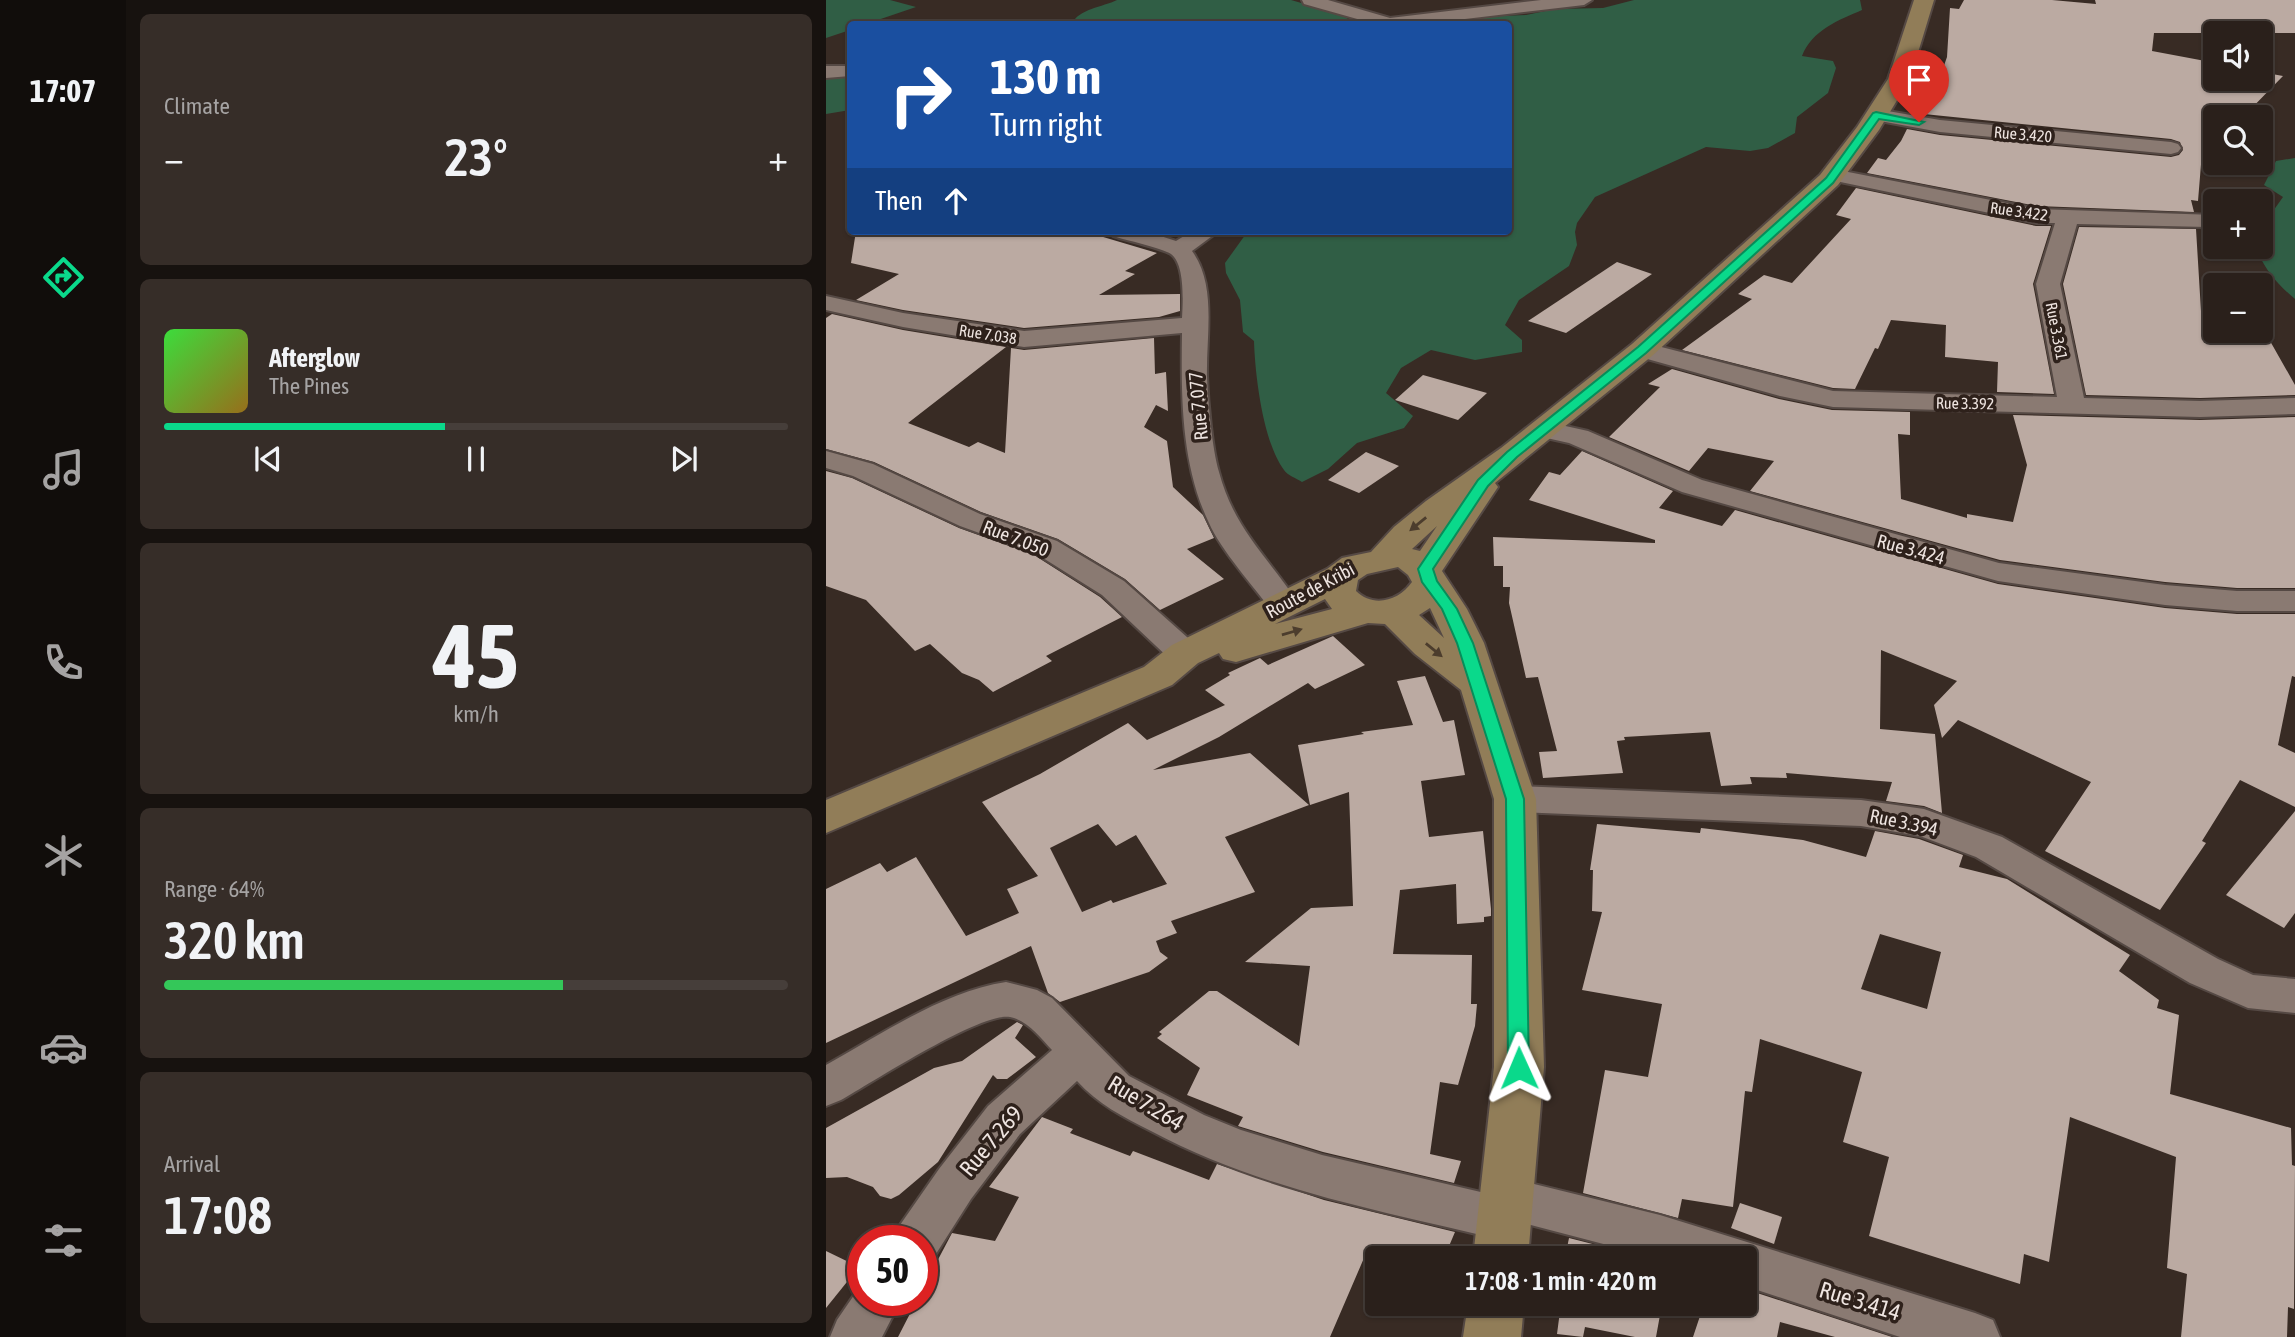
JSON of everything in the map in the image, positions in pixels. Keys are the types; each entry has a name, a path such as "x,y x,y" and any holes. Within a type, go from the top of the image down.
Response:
{"main road":[{"name":"Route de Kribi","path":"826,817 1171,665 1283,604 1340,577 1353,564 1382,561 1406,534 1437,508 1512,455 1642,350 1833,175 1899,79 1924,0"},
{"path":"1171,665 1419,599 1425,594 1427,576 1483,483 1512,455"},
{"path":"1382,561 1394,556 1412,560 1427,576 1449,609 1465,643 1515,799 1519,1068 1504,1225"},
{"path":"1340,577 1338,592 1349,604 1382,611 1478,684"},
{"path":"1492,1337 1495,1316"}],"street":[{"path":"1310,0 1376,21"},
{"path":"1411,21 1584,0"},
{"path":"826,72 847,71"},
{"name":"Rue 3.420","path":"1876,115 1940,126 2171,148"},
{"name":"Rue 3.422","path":"1833,175 2037,216 2203,220"},
{"name":"Rue 3.361","path":"2063,216 2066,222 2048,284 2072,406"},
{"path":"1134,235 1180,249 1202,235"},
{"name":"Rue 7.077","path":"1180,249 1189,263 1195,291 1194,379 1204,471 1224,525 1283,604"},
{"name":"Rue 7.038","path":"826,303 903,320 1024,339 1195,324"},
{"name":"Rue 3.392","path":"1642,350 1789,390 1833,399 2200,409 2295,405"},
{"name":"Rue 3.424","path":"1543,429 1578,437 1634,458 1692,486 1998,572 2165,595 2237,601 2295,601"},
{"name":"Rue 7.050","path":"826,459 863,470 970,520 1045,547 1113,588 1171,665"},
{"name":"Rue 3.394","path":"1515,799 1861,813 1924,823 1989,846 2215,976 2248,991 2295,996"},
{"name":"Rue 7.264","path":"826,1087 958,1015 989,1001 1005,998 1034,1008 1113,1088 1170,1121 1283,1165 1504,1225"},
{"name":"Rue 7.269","path":"928,1225 1004,1120 1079,1052"},
{"path":"1504,1225 1661,1237 1689,1246"},
{"name":"Rue 3.414","path":"1757,1268 1975,1337"},
{"path":"855,1337 867,1316"}],"green space":[{"path":"826,0 890,0 916,7 875,21 847,21 847,31 826,38"},
{"path":"1117,0 1291,0 1336,13 1353,21 1074,21 1085,12"},
{"path":"1634,0 1860,0 1862,10 1819,33 1802,56 1833,61 1836,68 1828,93 1797,117 1795,133 1768,148 1750,151 1706,147 1595,197 1577,223 1577,245 1569,266 1519,300 1505,325 1522,340 1522,352 1475,360 1431,350 1401,368 1386,393 1413,416 1404,428 1357,443 1328,469 1302,482 1287,473 1271,443 1258,389 1254,341 1243,332 1240,300 1226,273 1225,263 1245,235 1512,235 1512,21 1448,21 1526,15 1555,9 1603,8"},
{"path":"847,73 847,110 826,114 826,75"},
{"path":"2295,158 2295,299 2273,277 2273,273 2270,273 2262,259 2273,259 2273,211 2283,197 2264,185 2269,175 2273,175 2276,161"}],"building":[{"path":"1964,0 2052,0 2096,4 2095,0 2295,0 2295,33 2273,33 2273,21 2203,21 2203,33 2154,33 2152,51 2203,61 2203,91 2268,91 2255,105 2203,105 2198,201 2191,200 2194,212 2037,206 1867,173 1878,158 1886,160 1907,129 1940,135 2171,157 2179,155 2183,150 2180,142 1914,113 1923,112 1930,94 1934,94 1947,57 1950,8 1959,9"},
{"path":"2273,74 2283,76 2273,86"},
{"path":"1856,188 2036,226 2051,226 2033,284 2054,394 1997,392 1998,362 1945,357 1946,325 1891,320 1855,389 1833,388 1682,350 1752,299 1738,294 1764,275 1792,283 1851,219 1836,215"},
{"path":"2079,227 2196,229 2203,343 2271,343 2295,385 2295,395 2200,398 2086,395 2063,284"},
{"path":"855,235 1096,235 1157,253 1125,271 1135,274 1099,295 1180,294 1180,311 1159,317 1024,328 903,310 856,300 899,274 851,263"},
{"path":"1617,262 1652,274 1566,333 1528,321"},
{"path":"832,314 903,330 1006,347 908,423 969,447 978,442 1005,453 1011,348 1024,350 1154,338 1155,374 1166,372 1168,411 1156,405 1144,427 1167,441 1173,487 1203,515 1214,538 1187,549 1224,579 1160,610 1125,579 1058,539 981,512 874,462 826,449 826,318"},
{"path":"1672,369 1779,399 1832,410 1910,412 1910,435 1898,434 1901,499 1967,518 1967,514 2013,522 2027,465 2013,415 2200,420 2295,417 2295,588 2237,588 2165,582 2000,560 1750,491 1774,461 1708,448 1689,471 1609,437 1660,387 1648,384"},
{"path":"1423,375 1487,393 1458,420 1395,400"},
{"path":"1582,451 1673,491 1659,508 1722,526 1735,510 1998,584 2165,608 2237,614 2295,614 2295,677 2292,676 2278,745 2295,753 2295,807 2240,780 2202,841 2206,843 2160,910 2045,851 2091,782 1958,720 1942,738 1934,705 1957,681 1881,650 1880,729 1935,734 1942,813 1924,806 1886,801 1892,782 1786,773 1787,778 1750,777 1752,784 1721,786 1710,732 1624,737 1625,740 1617,741 1623,773 1543,778 1539,752 1557,751 1538,677 1526,678 1509,603 1510,587 1503,587 1503,566 1494,566 1493,537 1655,543 1655,540 1529,500 1549,472 1560,475"},
{"path":"1366,452 1399,466 1359,493 1328,480"},
{"path":"826,471 852,478 959,528 1034,555 1100,597 1122,617 1046,656 1052,661 993,692 979,680 962,673 930,644 915,651 866,600 826,586"},
{"path":"1333,636 1365,665 1315,689 1308,683 1219,737 1153,770 1250,753 1309,805 1225,837 1255,892 1171,921 1177,933 1156,941 1160,952 1168,958 1149,972 1060,1002 1048,993 1031,946 826,1043 826,889 880,863 887,872 916,857 966,936 1019,913 1007,889 1038,876 982,802 1040,774 1128,723 1147,740 1225,705 1205,690 1230,675 1228,673 1260,658 1268,665","holes":["1098,824 1116,846 1136,835 1167,884 1113,903 1111,900 1082,912 1050,848"]},
{"path":"1425,676 1443,722 1454,720 1465,775 1421,781 1429,837 1483,831 1491,909 1491,916 1484,917 1484,922 1457,924 1456,884 1400,890 1393,954 1472,955 1471,1004 1477,1004 1475,1026 1458,1085 1440,1082 1430,1154 1461,1161 1454,1183 1323,1152 1238,1126 1243,1117 1187,1095 1200,1068 1157,1038 1162,1034 1159,1032 1209,991 1217,991 1299,1046 1310,966 1245,962 1311,908 1353,906 1349,792 1310,805 1298,745 1413,725 1397,681"},
{"path":"2295,811 2295,913 2284,928 2226,895"},
{"path":"1597,824 1700,833 1701,828 1803,840 1866,857 1875,831 1919,839 1963,855 1959,867 2007,879 2130,955 2119,971 2159,1000 2157,1008 2179,1015 2170,1094 2291,1128 2292,1165 2295,1166 2294,1309 2288,1307 2287,1337 2181,1337 2187,1274 2167,1268 2176,1157 2070,1117 2049,1262 2024,1254 2020,1284 1869,1236 1889,1157 1843,1142 1862,1072 1760,1039 1752,1092 1745,1091 1733,1207 1682,1199 1678,1218 1583,1193 1605,1070 1648,1077 1662,1004 1582,990 1602,912 1592,911 1593,870 1590,870","holes":["1880,934 1941,952 1927,1009 1861,989"]},
{"path":"1017,1022 1023,1025 1015,1038 1036,1057 1007,1079 997,1079 993,1075 938,1162 899,1195 891,1199 880,1196 873,1187 847,1177 826,1178 826,1128 934,1068 962,1061"},
{"path":"1042,1117 1073,1129 1070,1133 1130,1156 1133,1151 1209,1180 1217,1164 1324,1200 1455,1232 1449,1246 1365,1246 1365,1258 1330,1337 898,1337 909,1316 938,1316 938,1260 952,1233 995,1241 1019,1197 989,1187"},
{"path":"1740,1203 1782,1217 1774,1244 1731,1228"},
{"path":"1569,1238 1601,1246 1567,1246"},
{"path":"826,1251 847,1261 847,1282 826,1308"},
{"path":"1757,1293 1892,1337 1835,1337 1780,1322 1777,1337 1693,1337 1700,1316 1757,1316"},
{"path":"1559,1316 1660,1316 1656,1337 1635,1337 1585,1327 1583,1337 1557,1334"}],"route":[{"path":"1519,1068 1515,799 1465,643 1425,569 1462,518 1483,483 1512,455 1642,350 1829,180 1876,115 1919,122"}]}
